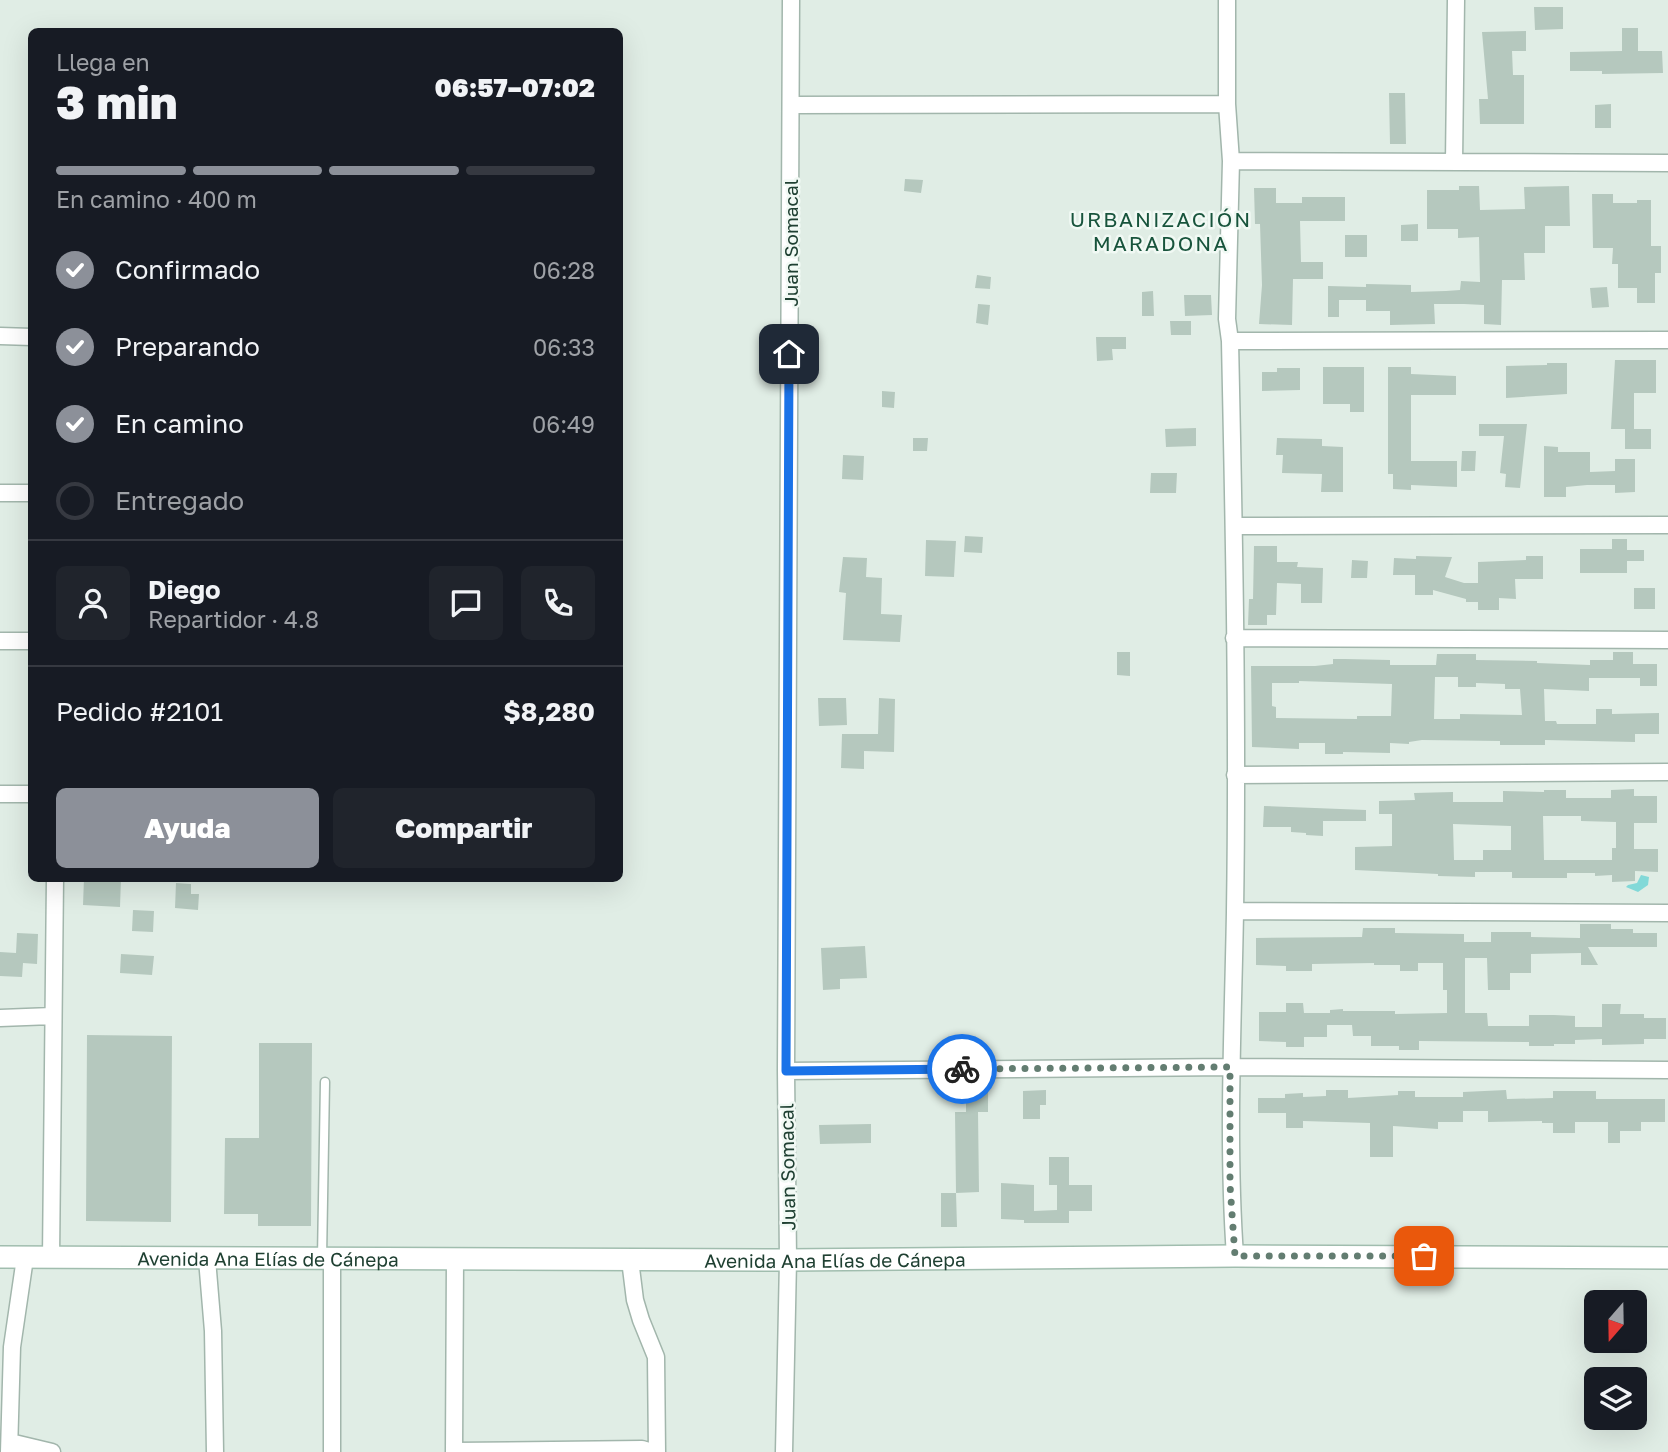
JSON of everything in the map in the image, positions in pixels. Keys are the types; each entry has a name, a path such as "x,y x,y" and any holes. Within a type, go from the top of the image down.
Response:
{"main road":[{"name":"Avenida Ana Elías de Cánepa","path":"0,1257 327,1260 1235,1256 1668,1258"}],"street":[{"name":"Juan Somacal","path":"783,1452 788,1260 786,1071 790,0"},
{"path":"1227,0 1227,104 1231,161 1227,318 1230,341 1234,526 1235,775 1230,1185 1235,1256"},
{"path":"1454,162 1456,0"},
{"path":"791,105 1227,104"},
{"path":"1231,161 1668,163"},
{"path":"0,336 28,337"},
{"path":"1230,341 1668,340"},
{"path":"0,493 28,493"},
{"path":"1234,526 1668,525"},
{"path":"1234,638 1668,640"},
{"path":"0,641 28,641"},
{"path":"1235,775 1668,772"},
{"path":"0,794 28,794"},
{"path":"51,1258 55,882"},
{"path":"1235,911 1668,913"},
{"path":"0,1018 52,1016"},
{"path":"786,1071 1230,1067 1668,1070"},
{"path":"25,1258 12,1347 9,1447 52,1452"},
{"path":"207,1259 213,1331 215,1452"},
{"path":"455,1259 454,1452 642,1449 654,1452 656,1357 640,1320 630,1260"},
{"path":"327,1260 332,1452"}],"lane":[{"path":"325,1083 327,1260"}],"water":[{"path":"1641,875 1649,877 1648,885 1638,892 1626,887 1637,883"}],"building":[{"path":"1534,7 1563,7 1563,29 1535,30"},
{"path":"1622,28 1638,28 1638,51 1662,51 1663,73 1602,74 1602,71 1570,71 1570,52 1622,51"},
{"path":"1526,31 1526,51 1512,51 1513,75 1524,75 1524,124 1480,124 1479,99 1488,99 1482,32"},
{"path":"1389,93 1405,93 1406,144 1390,144"},
{"path":"1611,104 1611,128 1595,128 1595,105"},
{"path":"905,179 923,180 921,193 904,191"},
{"path":"1459,186 1479,186 1480,210 1525,209 1524,187 1569,186 1570,226 1545,226 1545,253 1524,253 1525,280 1502,280 1501,325 1484,324 1484,305 1464,304 1434,304 1435,324 1390,325 1390,311 1366,311 1366,300 1339,300 1339,317 1328,317 1328,286 1411,285 1411,292 1460,290 1461,281 1480,282 1479,237 1458,238 1458,229 1427,229 1427,190 1459,190"},
{"path":"1254,188 1276,188 1276,203 1302,203 1302,197 1345,197 1345,221 1300,221 1301,262 1323,262 1323,279 1293,279 1292,325 1259,324 1262,285 1260,224 1255,224"},
{"path":"1592,194 1613,194 1613,203 1651,200 1651,246 1661,246 1661,273 1655,273 1655,303 1637,303 1637,288 1618,288 1618,264 1612,264 1613,248 1593,248"},
{"path":"1418,224 1418,241 1401,241 1401,225"},
{"path":"1345,235 1367,235 1367,257 1345,257"},
{"path":"977,275 991,277 990,289 975,288"},
{"path":"1607,287 1609,307 1592,308 1590,288"},
{"path":"1153,291 1154,316 1142,316 1142,292"},
{"path":"1184,295 1211,295 1212,315 1185,316"},
{"path":"978,304 990,305 988,325 976,323"},
{"path":"1170,321 1191,321 1191,335 1171,335"},
{"path":"1096,337 1126,337 1126,349 1112,349 1113,360 1097,361"},
{"path":"1615,360 1656,360 1656,393 1634,393 1634,429 1611,429"},
{"path":"1567,363 1567,394 1506,398 1506,366"},
{"path":"1323,367 1364,367 1364,412 1350,412 1350,404 1323,404"},
{"path":"1388,367 1411,367 1411,374 1456,376 1456,395 1411,395 1411,461 1457,461 1457,487 1411,485 1411,490 1393,489 1393,474 1388,474"},
{"path":"1277,368 1300,368 1300,390 1262,391 1262,372 1277,372"},
{"path":"882,391 895,392 894,408 882,407"},
{"path":"1479,424 1527,424 1520,488 1505,487 1506,474 1500,473 1504,436 1479,436"},
{"path":"1196,428 1196,446 1166,447 1165,429"},
{"path":"1625,429 1651,429 1651,449 1625,449"},
{"path":"913,438 928,438 927,451 913,451"},
{"path":"1277,438 1322,439 1322,446 1343,447 1343,492 1321,492 1322,474 1282,473 1283,455 1276,455"},
{"path":"1544,446 1558,447 1558,452 1590,452 1590,472 1615,471 1615,459 1635,459 1635,492 1615,493 1615,485 1587,485 1566,487 1566,497 1544,497"},
{"path":"1462,451 1476,451 1475,471 1461,471"},
{"path":"843,455 864,456 863,480 842,479"},
{"path":"1151,473 1177,473 1176,493 1150,493"},
{"path":"965,536 983,537 982,553 964,552"},
{"path":"1612,539 1627,539 1627,550 1644,550 1644,561 1627,561 1627,573 1580,573 1580,549 1612,549"},
{"path":"926,540 956,541 954,577 925,576"},
{"path":"1254,546 1277,546 1277,562 1298,562 1297,567 1323,568 1322,603 1301,603 1301,584 1277,583 1276,615 1267,615 1267,625 1248,625 1249,599 1253,599"},
{"path":"1416,556 1452,557 1445,577 1464,583 1478,583 1478,562 1526,560 1526,556 1543,556 1543,579 1515,579 1516,599 1499,598 1499,610 1478,610 1478,602 1466,602 1466,599 1433,590 1433,595 1415,595 1415,575 1393,575 1394,558 1416,559"},
{"path":"843,557 867,558 866,577 882,578 881,614 902,615 900,642 843,640 846,593 839,592"},
{"path":"1352,560 1368,561 1367,578 1351,578"},
{"path":"1634,588 1655,588 1655,609 1634,609"},
{"path":"1117,652 1130,652 1130,676 1117,675"},
{"path":"1613,652 1633,652 1633,664 1657,664 1657,686 1640,686 1640,678 1589,678 1589,691 1544,689 1545,721 1556,721 1557,724 1596,724 1596,709 1612,709 1612,714 1659,713 1659,734 1635,734 1635,742 1545,740 1545,745 1500,745 1500,741 1422,740 1409,744 1390,743 1390,753 1325,754 1325,743 1299,743 1299,749 1252,747 1251,666 1315,666 1333,664 1333,659 1390,660 1390,665 1436,665 1437,654 1476,654 1476,660 1590,665 1590,660 1613,660","holes":["1435,677 1458,677 1458,687 1476,687 1476,683 1505,684 1505,689 1520,689 1522,715 1460,714 1460,719 1434,719","1299,681 1392,684 1391,716 1357,716 1357,719 1276,718 1276,707 1272,706 1272,683"]},
{"path":"818,698 846,698 847,725 819,726"},
{"path":"879,698 895,699 894,752 864,751 864,769 841,768 842,734 878,734"},
{"path":"1634,789 1634,796 1657,796 1657,823 1634,823 1634,849 1658,849 1658,872 1635,871 1635,881 1612,882 1612,875 1595,876 1595,873 1567,873 1567,878 1512,878 1512,872 1475,872 1475,877 1355,870 1355,847 1392,846 1392,814 1379,814 1379,801 1415,800 1414,793 1453,792 1453,802 1503,802 1503,791 1544,790 1566,790 1566,798 1611,798 1611,790","holes":["1543,816 1581,816 1581,821 1616,822 1616,848 1612,848 1612,860 1544,860","1453,824 1511,826 1511,850 1483,850 1483,860 1454,860"]},
{"path":"1264,806 1366,810 1366,821 1323,821 1323,836 1306,835 1291,832 1291,827 1263,827"},
{"path":"84,882 121,882 120,907 83,905"},
{"path":"176,883 191,884 191,894 199,894 198,910 175,908"},
{"path":"133,910 154,911 153,932 132,931"},
{"path":"1580,924 1611,924 1611,929 1657,933 1657,947 1588,947 1598,965 1581,965 1581,953 1531,954 1531,973 1510,973 1510,990 1488,990 1487,958 1465,958 1465,1013 1487,1013 1488,1026 1529,1026 1529,1015 1554,1015 1575,1016 1575,1027 1602,1027 1602,1004 1621,1004 1620,1014 1666,1018 1666,1039 1644,1039 1644,1044 1602,1045 1602,1039 1575,1040 1575,1044 1554,1046 1529,1046 1529,1042 1419,1041 1419,1050 1399,1050 1399,1046 1371,1046 1371,1036 1353,1036 1352,1025 1327,1025 1327,1037 1304,1037 1304,1047 1286,1047 1286,1042 1259,1041 1259,1012 1286,1012 1286,1003 1303,1003 1304,1013 1330,1013 1330,1010 1343,1009 1395,1011 1395,1014 1447,1013 1447,990 1443,990 1443,963 1418,963 1418,971 1400,971 1400,965 1374,963 1312,964 1312,971 1286,971 1286,966 1256,965 1256,938 1362,937 1363,928 1395,928 1395,933 1464,934 1464,942 1491,942 1491,932 1531,932 1531,937 1580,938"},
{"path":"17,933 38,934 37,964 23,963 22,977 0,976 0,952 16,953"},
{"path":"865,946 867,978 840,979 840,989 823,990 821,948"},
{"path":"121,954 154,956 152,975 120,973"},
{"path":"87,1035 172,1036 171,1222 86,1221"},
{"path":"259,1043 312,1043 311,1226 258,1226 258,1214 224,1214 225,1138 259,1138"},
{"path":"1046,1090 1046,1105 1040,1105 1040,1119 1023,1119 1023,1091"},
{"path":"1326,1090 1348,1090 1348,1098 1398,1095 1398,1091 1415,1091 1415,1097 1463,1097 1463,1092 1506,1090 1507,1099 1553,1098 1553,1091 1596,1091 1596,1099 1665,1099 1665,1122 1641,1122 1641,1131 1620,1131 1620,1143 1608,1143 1608,1122 1575,1122 1575,1133 1553,1133 1553,1123 1488,1122 1488,1111 1463,1111 1463,1122 1438,1122 1438,1129 1393,1126 1393,1157 1370,1157 1370,1123 1303,1121 1303,1128 1286,1128 1286,1113 1258,1113 1258,1098 1285,1098 1285,1094 1303,1093 1303,1097 1326,1096"},
{"path":"966,1092 988,1092 988,1112 978,1112 979,1192 956,1193 955,1112 966,1112"},
{"path":"871,1124 871,1143 820,1144 819,1125"},
{"path":"1049,1157 1069,1157 1069,1185 1092,1185 1092,1211 1069,1211 1069,1223 1024,1223 1024,1220 1001,1219 1001,1183 1034,1185 1034,1211 1057,1210 1057,1185 1049,1185"},
{"path":"941,1193 956,1193 957,1227 941,1227"}],"way so far":[{"path":"962,1069 1230,1067 1230,1185 1235,1256 1424,1256"}],"district":[{"name":"URBANIZACIÓN MARADONA","path":"1161,231"}],"route":[{"path":"789,354 786,1071 962,1069"}]}
